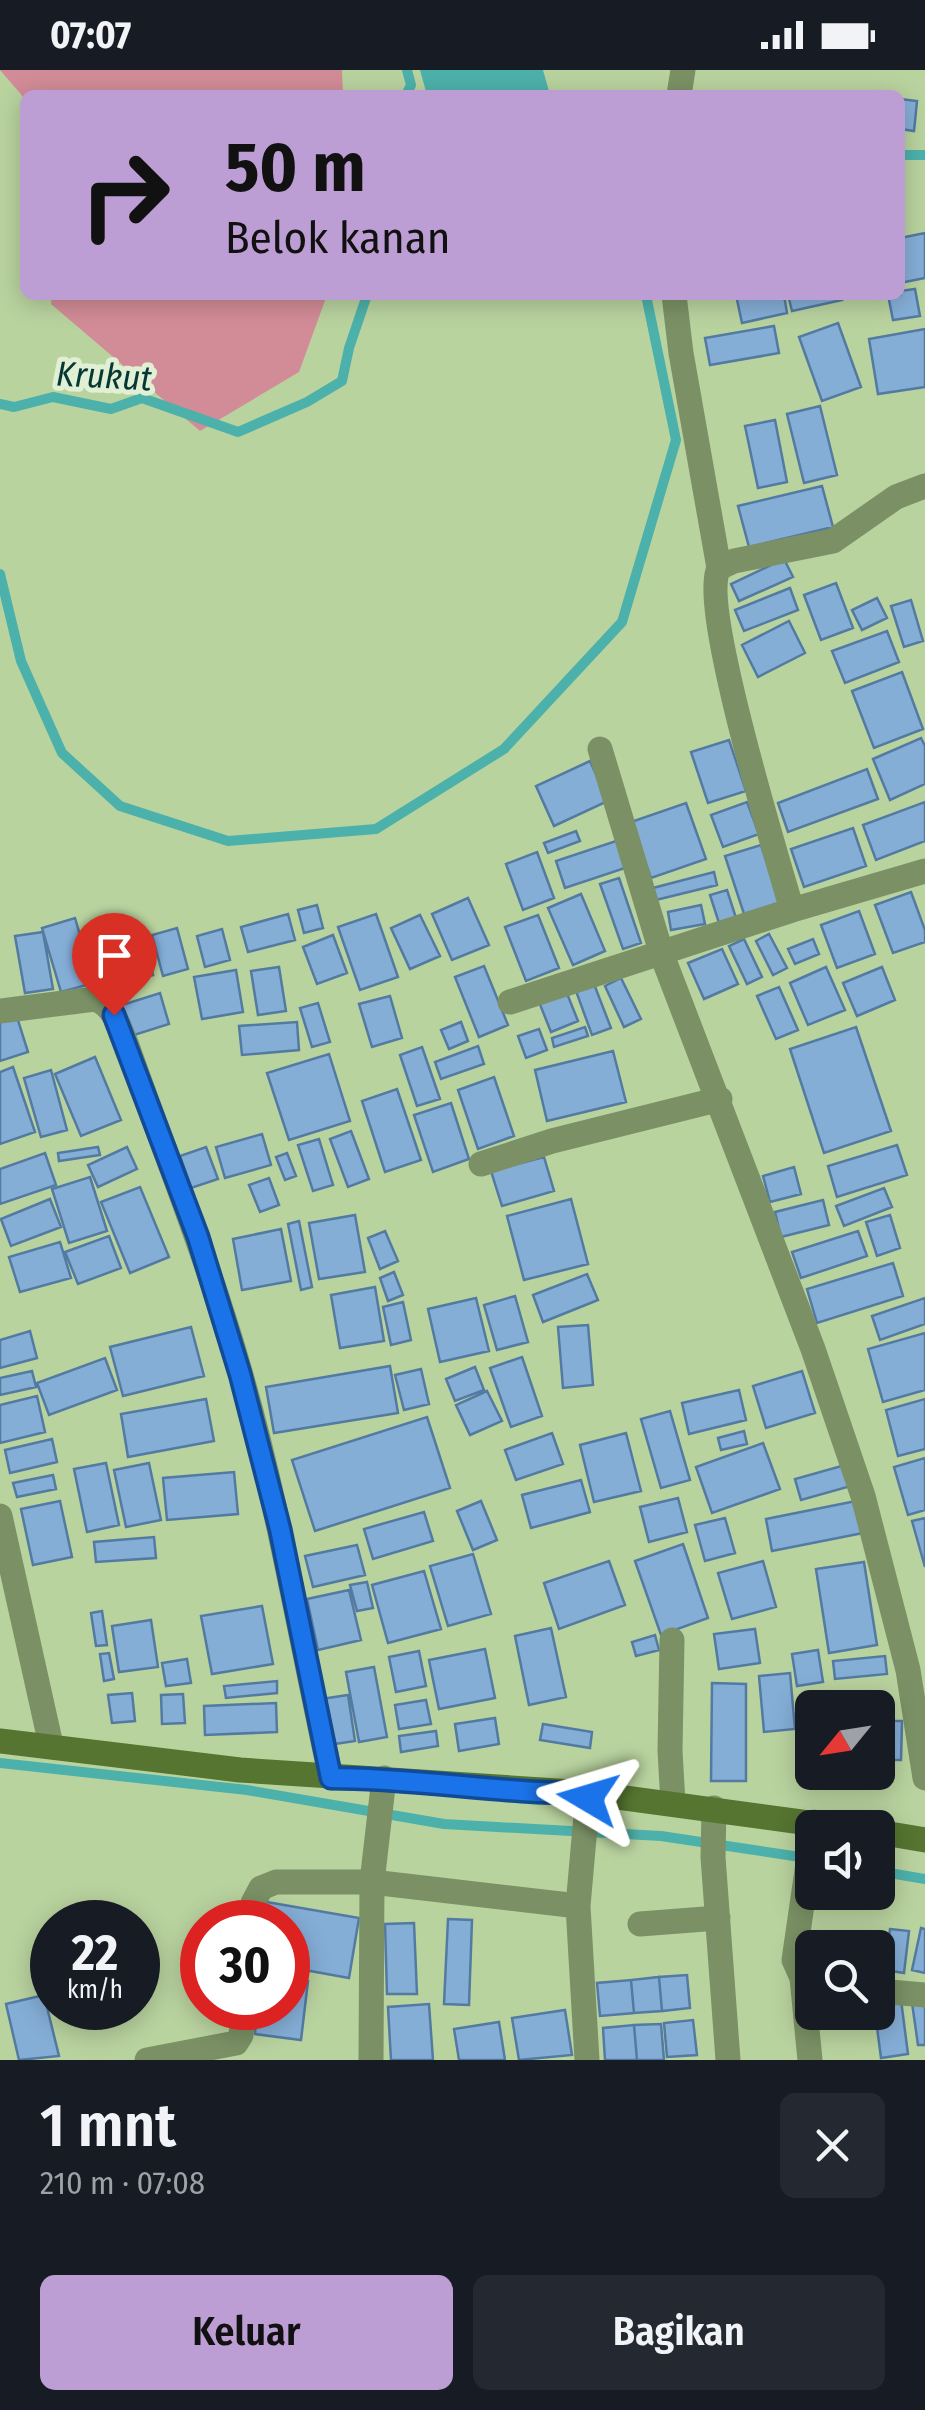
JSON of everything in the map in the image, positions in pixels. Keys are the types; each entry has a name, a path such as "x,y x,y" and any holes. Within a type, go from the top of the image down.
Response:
{"main road":[{"path":"0,1741 240,1770 673,1803 795,1828"},
{"path":"895,1835 925,1840"}],"street":[{"path":"675,300 719,568 714,578 715,591 739,720 792,910"},
{"path":"719,568 734,561 832,541 896,497 925,486"},
{"path":"600,749 662,954 720,1099 864,1496 908,1670 925,1778"},
{"path":"510,1002 925,871"},
{"path":"0,1011 95,999 104,1002 114,1015 198,1237 240,1374 280,1529 331,1778"},
{"path":"481,1164 552,1141 720,1099"},
{"path":"0,1516 16,1575 50,1745"},
{"path":"672,1640 673,1803"},
{"path":"371,2060 373,1871 384,1781"},
{"path":"586,2060 578,1906 588,1795"},
{"path":"712,1813 728,2060"},
{"path":"255,1900 261,1888 276,1882 373,1871 578,1906"},
{"path":"640,1924 718,1918"},
{"path":"895,1992 925,1995"},
{"path":"147,2060 236,2043 241,2030"},
{"path":"809,2030 810,2060"}],"shaded area":[{"path":"0,70 342,70 343,90 20,90 20,93"},
{"path":"51,300 325,300 299,372 200,431 51,304"}],"water":[{"path":"420,70 543,70 549,90 426,90"}],"building":[{"path":"905,100 917,101 914,131 905,130"},
{"path":"925,233 925,278 905,282 905,237"},
{"path":"915,289 920,316 893,320 889,300 905,300 905,290"},
{"path":"737,300 785,300 787,313 742,323"},
{"path":"789,300 842,300 792,311"},
{"path":"838,323 861,387 822,401 799,337"},
{"path":"774,326 779,353 710,365 705,338"},
{"path":"925,329 925,387 878,394 869,339"},
{"path":"820,406 837,475 804,483 787,414"},
{"path":"775,420 787,482 758,488 745,426"},
{"path":"822,486 833,527 749,547 738,506"},
{"path":"784,559 793,577 739,601 731,584"},
{"path":"836,583 853,628 821,640 804,595"},
{"path":"790,588 798,610 744,631 735,610"},
{"path":"877,598 887,618 862,630 852,610"},
{"path":"911,600 923,641 904,647 891,606"},
{"path":"789,621 805,653 758,677 742,645"},
{"path":"887,631 899,662 845,683 832,651"},
{"path":"902,672 923,729 874,748 852,691"},
{"path":"921,738 925,746 925,784 890,800 873,759"},
{"path":"729,740 746,791 708,803 691,752"},
{"path":"590,761 608,801 554,826 536,786"},
{"path":"867,769 878,799 788,832 778,803"},
{"path":"747,802 759,834 723,847 711,815"},
{"path":"925,802 925,841 876,860 863,825"},
{"path":"686,803 706,859 651,878 631,822"},
{"path":"853,828 866,866 804,887 791,849"},
{"path":"576,831 580,841 548,853 544,843"},
{"path":"619,840 628,867 565,888 556,861"},
{"path":"761,845 780,903 744,914 725,856"},
{"path":"537,852 554,898 523,910 506,864"},
{"path":"714,872 717,885 656,900 653,888"},
{"path":"619,878 641,943 623,949 600,884"},
{"path":"727,890 736,918 719,923 710,895"},
{"path":"911,892 925,930 925,942 893,953 875,905"},
{"path":"581,894 605,951 573,965 548,908"},
{"path":"468,898 489,945 452,960 432,914"},
{"path":"317,905 323,928 304,933 298,910"},
{"path":"701,905 705,924 671,930 668,912"},
{"path":"859,911 875,954 837,968 821,925"},
{"path":"288,914 295,940 248,952 241,927"},
{"path":"376,914 398,977 360,990 338,927"},
{"path":"420,915 440,956 410,969 391,928"},
{"path":"538,915 559,968 526,981 505,927"},
{"path":"75,918 94,983 61,992 42,928"},
{"path":"177,928 188,969 163,976 152,935"},
{"path":"222,929 230,960 205,967 197,936"},
{"path":"43,932 53,989 25,993 15,936"},
{"path":"769,934 787,968 773,975 756,941"},
{"path":"333,935 347,973 317,984 303,947"},
{"path":"744,939 762,977 747,984 729,946"},
{"path":"813,939 819,954 795,964 788,949"},
{"path":"145,943 153,975 111,986 102,954"},
{"path":"722,949 738,984 704,999 688,963"},
{"path":"484,966 508,1025 479,1037 455,977"},
{"path":"279,967 286,1011 258,1015 251,971"},
{"path":"826,967 845,1010 808,1025 790,983"},
{"path":"882,967 895,1000 857,1016 843,983"},
{"path":"236,970 243,1012 202,1019 194,977"},
{"path":"621,978 641,1019 624,1027 605,986"},
{"path":"594,984 611,1028 592,1035 576,991"},
{"path":"564,986 578,1021 551,1032 537,997"},
{"path":"779,987 798,1030 776,1039 757,996"},
{"path":"160,993 169,1024 131,1036 122,1005"},
{"path":"390,996 402,1038 372,1047 359,1004"},
{"path":"318,1003 330,1042 312,1047 300,1008"},
{"path":"16,1014 28,1052 0,1061 0,1019"},
{"path":"297,1022 299,1050 242,1055 239,1026"},
{"path":"461,1022 468,1041 449,1049 441,1030"},
{"path":"585,1027 588,1036 554,1047 552,1038"},
{"path":"856,1027 891,1131 824,1153 790,1049"},
{"path":"539,1029 547,1050 526,1058 518,1036"},
{"path":"478,1046 484,1064 441,1079 435,1062"},
{"path":"422,1047 440,1099 417,1106 400,1055"},
{"path":"613,1051 626,1102 547,1121 535,1070"},
{"path":"329,1054 350,1121 289,1140 267,1073"},
{"path":"95,1057 121,1120 81,1136 55,1074"},
{"path":"13,1067 35,1132 0,1144 0,1072"},
{"path":"51,1070 67,1130 41,1137 24,1078"},
{"path":"494,1077 514,1136 478,1149 458,1090"},
{"path":"397,1089 421,1160 385,1172 362,1101"},
{"path":"451,1103 469,1159 433,1172 414,1115"},
{"path":"351,1131 369,1179 348,1187 330,1139"},
{"path":"262,1134 271,1165 225,1178 216,1147"},
{"path":"319,1139 333,1185 313,1191 298,1145"},
{"path":"897,1145 907,1175 837,1197 828,1166"},
{"path":"98,1147 100,1155 59,1161 58,1153"},
{"path":"127,1147 137,1169 98,1187 88,1165"},
{"path":"206,1147 218,1179 191,1188 180,1156"},
{"path":"45,1153 56,1185 0,1204 0,1169"},
{"path":"287,1153 296,1176 285,1180 276,1157"},
{"path":"544,1157 554,1191 502,1206 491,1171"},
{"path":"794,1167 801,1194 770,1202 763,1176"},
{"path":"90,1177 107,1231 69,1243 52,1189"},
{"path":"269,1178 279,1205 260,1212 249,1185"},
{"path":"140,1187 169,1257 130,1273 101,1202"},
{"path":"884,1188 892,1207 844,1226 836,1206"},
{"path":"50,1199 61,1227 11,1246 1,1219"},
{"path":"571,1199 588,1264 524,1280 507,1216"},
{"path":"823,1200 829,1225 781,1237 775,1212"},
{"path":"355,1215 365,1272 319,1279 309,1223"},
{"path":"890,1215 900,1248 877,1256 866,1222"},
{"path":"299,1221 312,1287 301,1290 288,1224"},
{"path":"281,1229 291,1281 242,1290 233,1239"},
{"path":"385,1231 398,1261 380,1269 368,1238"},
{"path":"858,1231 867,1256 801,1278 792,1252"},
{"path":"109,1236 121,1268 78,1284 65,1252"},
{"path":"60,1242 71,1278 20,1292 9,1257"},
{"path":"893,1263 903,1296 817,1323 807,1289"},
{"path":"394,1272 403,1295 388,1301 380,1278"},
{"path":"587,1274 598,1300 543,1322 533,1295"},
{"path":"375,1287 384,1341 340,1348 331,1295"},
{"path":"515,1296 528,1342 497,1350 484,1305"},
{"path":"476,1298 489,1351 440,1362 428,1309"},
{"path":"925,1298 925,1324 880,1340 872,1316"},
{"path":"403,1302 411,1340 391,1345 383,1307"},
{"path":"588,1325 593,1385 563,1388 558,1327"},
{"path":"191,1327 204,1376 123,1396 110,1347"},
{"path":"30,1331 37,1358 0,1368 0,1340"},
{"path":"925,1333 925,1390 883,1402 868,1349"},
{"path":"522,1357 542,1416 511,1427 490,1368"},
{"path":"105,1358 117,1390 49,1415 37,1383"},
{"path":"390,1366 398,1413 274,1433 266,1387"},
{"path":"475,1367 484,1390 455,1401 446,1379"},
{"path":"421,1369 429,1404 404,1410 395,1375"},
{"path":"32,1371 36,1387 0,1395 0,1378"},
{"path":"802,1371 815,1413 766,1428 753,1386"},
{"path":"739,1390 746,1420 689,1434 682,1403"},
{"path":"487,1391 502,1421 470,1435 456,1405"},
{"path":"37,1396 45,1432 0,1443 0,1405"},
{"path":"206,1399 214,1441 128,1457 121,1414"},
{"path":"925,1399 925,1449 898,1456 886,1410"},
{"path":"670,1411 690,1480 661,1488 641,1419"},
{"path":"427,1417 450,1488 315,1531 292,1460"},
{"path":"744,1431 747,1444 721,1450 718,1438"},
{"path":"552,1433 563,1464 516,1480 505,1450"},
{"path":"626,1433 641,1491 594,1502 580,1445"},
{"path":"52,1439 57,1462 10,1473 5,1450"},
{"path":"763,1443 780,1489 712,1513 696,1467"},
{"path":"925,1458 925,1510 908,1515 894,1467"},
{"path":"106,1463 119,1525 87,1532 74,1469"},
{"path":"149,1463 161,1520 126,1527 114,1470"},
{"path":"845,1465 851,1486 801,1500 795,1479"},
{"path":"234,1472 238,1514 167,1520 163,1478"},
{"path":"53,1475 56,1489 17,1497 13,1483"},
{"path":"581,1480 590,1512 531,1528 522,1495"},
{"path":"678,1498 687,1532 649,1542 640,1507"},
{"path":"60,1501 72,1557 33,1565 21,1509"},
{"path":"481,1501 497,1540 473,1550 457,1511"},
{"path":"856,1501 863,1533 772,1551 766,1519"},
{"path":"424,1512 433,1541 373,1559 364,1529"},
{"path":"725,1518 735,1553 705,1561 695,1525"},
{"path":"925,1518 925,1567 912,1521"},
{"path":"154,1537 156,1558 96,1562 94,1542"},
{"path":"683,1544 708,1618 661,1635 635,1561"},
{"path":"357,1545 365,1575 313,1587 305,1556"},
{"path":"473,1554 491,1614 448,1626 430,1566"},
{"path":"609,1561 625,1605 559,1629 544,1583"},
{"path":"763,1561 776,1607 732,1619 718,1573"},
{"path":"864,1562 877,1645 829,1653 816,1569"},
{"path":"424,1571 441,1629 388,1643 372,1585"},
{"path":"367,1582 373,1608 357,1611 350,1585"},
{"path":"349,1590 361,1640 318,1650 307,1599"},
{"path":"262,1606 273,1664 212,1674 201,1616"},
{"path":"102,1611 107,1645 96,1646 91,1613"},
{"path":"151,1620 158,1667 119,1672 112,1626"},
{"path":"551,1628 566,1697 529,1705 515,1636"},
{"path":"755,1629 760,1663 719,1669 714,1634"},
{"path":"655,1635 659,1650 636,1656 632,1642"},
{"path":"485,1649 495,1698 439,1709 429,1660"},
{"path":"818,1650 823,1682 797,1686 792,1654"},
{"path":"419,1651 426,1686 396,1692 389,1657"},
{"path":"109,1653 114,1679 104,1681 100,1654"},
{"path":"885,1656 887,1674 835,1679 833,1661"},
{"path":"187,1659 191,1683 166,1686 162,1663"},
{"path":"374,1667 387,1737 359,1742 346,1672"},
{"path":"790,1673 795,1729 764,1732 759,1676"},
{"path":"277,1681 277,1693 226,1698 224,1686"},
{"path":"712,1683 746,1684 746,1781 711,1781"},
{"path":"132,1693 135,1721 112,1723 108,1695"},
{"path":"183,1694 185,1723 162,1724 161,1695"},
{"path":"348,1695 355,1741 328,1745 321,1699"},
{"path":"426,1700 431,1724 399,1729 395,1705"},
{"path":"276,1703 277,1732 205,1735 204,1706"},
{"path":"495,1718 499,1744 459,1751 455,1724"},
{"path":"895,1721 902,1721 901,1760 895,1760"},
{"path":"543,1724 592,1732 590,1748 540,1740"},
{"path":"436,1731 438,1746 401,1752 399,1736"},
{"path":"310,1910 359,1918 349,1978 310,1971"},
{"path":"448,1919 472,1920 469,2005 444,2004"},
{"path":"414,1923 417,1994 387,1994 385,1924"},
{"path":"921,1928 925,1929 925,1973 912,1970"},
{"path":"890,1929 909,1931 904,1973 895,1972 895,1930"},
{"path":"687,1975 690,2008 662,2011 659,1977"},
{"path":"659,1977 662,2011 634,2013 631,1980"},
{"path":"631,1980 634,2013 600,2016 597,1983"},
{"path":"30,1998 30,2030 53,2030 59,2056 19,2060 6,2004"},
{"path":"901,2000 908,2054 881,2058 877,2030 895,2030 895,2001"},
{"path":"925,2002 925,2045 918,2045 912,2003"},
{"path":"429,2004 433,2060 391,2060 388,2007"},
{"path":"565,2010 572,2055 519,2060 512,2018"},
{"path":"693,2020 697,2055 667,2057 664,2023"},
{"path":"499,2022 505,2060 459,2060 454,2029"},
{"path":"661,2024 664,2060 637,2060 634,2025"},
{"path":"634,2025 637,2060 605,2060 603,2028"},
{"path":"255,2030 302,2030 301,2040 255,2034"}],"waterway":[{"name":"Krukut","path":"407,70 408,90"},
{"path":"905,155 925,155"},
{"name":"Krukut","path":"0,404 14,407 53,397 111,409 142,398 238,432 307,402 342,381 365,300"},
{"path":"0,574 21,661 62,753 120,806 228,841 376,829 504,749 622,622 676,440 647,300"},
{"path":"0,1763 247,1790 444,1824 661,1836 795,1856"},
{"path":"895,1874 925,1879"}],"route":[{"path":"114,1015 198,1237 240,1374 280,1529 331,1778 384,1778 557,1794 588,1793 588,1798"}]}
